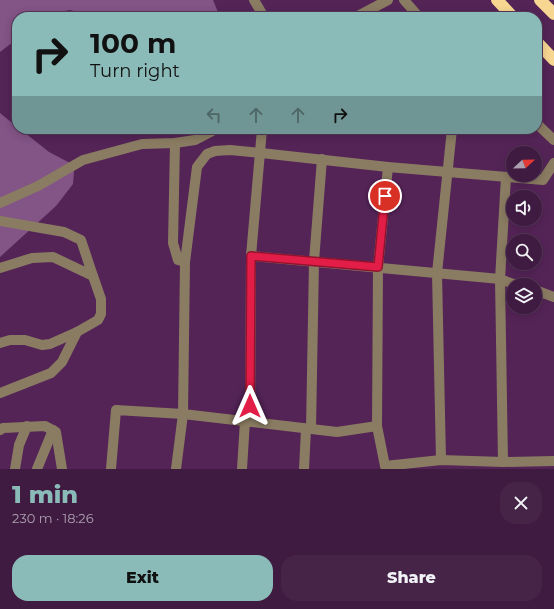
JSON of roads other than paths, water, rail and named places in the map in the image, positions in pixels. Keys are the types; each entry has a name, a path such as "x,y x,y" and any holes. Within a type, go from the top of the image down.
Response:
{"highway":[{"path":"497,0 508,12"},
{"path":"540,0 554,14"},
{"path":"542,47 554,60"}],"street":[{"path":"254,0 261,12"},
{"path":"365,12 388,0"},
{"path":"404,0 415,12"},
{"path":"542,129 554,140"},
{"path":"0,203 38,186 83,160 142,144 175,143 195,140 206,134"},
{"path":"242,469 248,421 251,256 262,134"},
{"path":"441,460 437,273 451,134"},
{"path":"175,143 173,243 178,260 185,262"},
{"path":"176,469 183,414 185,262 196,167 201,159 207,154 215,151 261,152 388,167 506,177 500,280 503,462"},
{"path":"304,469 309,429 314,261 322,159"},
{"path":"542,180 554,163"},
{"path":"388,167 378,267 377,426 385,466 441,460 503,462 554,461"},
{"path":"0,221 64,232 82,240 101,299 101,314 98,320 77,332 50,344 42,345 25,340 10,340 0,343"},
{"path":"251,256 378,267 506,282"},
{"path":"0,268 32,258 53,257 93,276"},
{"path":"542,293 554,297"},
{"path":"0,393 52,373 62,362 77,332"},
{"path":"111,469 116,410 183,414 337,432 377,426"},
{"path":"0,430 3,428 27,426 45,426 53,430 56,432 62,469"},
{"path":"15,469 19,445 27,426"},
{"path":"37,469 53,430"}]}
